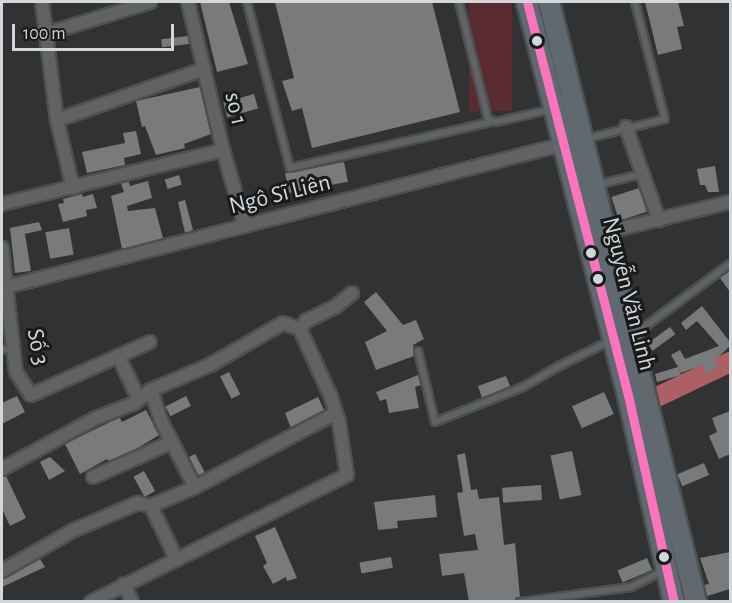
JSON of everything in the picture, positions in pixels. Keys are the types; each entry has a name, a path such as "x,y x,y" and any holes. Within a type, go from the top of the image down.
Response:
{"highway":[{"name":"Nguyễn Văn Linh","path":"527,2 564,144 623,338 637,393 666,569 674,602"},
{"name":"Nguyễn Văn Linh","path":"549,2 608,232 623,338"},
{"path":"564,144 584,139"},
{"name":"Nguyễn Văn Linh","path":"645,433 696,602"}],"street":[{"path":"42,2 57,120 72,188"},
{"path":"45,34 150,2"},
{"name":"so 1","path":"188,2 223,150 245,226"},
{"path":"57,120 204,69"},
{"path":"626,128 658,220"},
{"name":"Ngô Sĩ Liên","path":"6,287 564,144"},
{"path":"2,204 223,150"},
{"name":"Nguyễn Văn Linh","path":"608,232 730,202"},
{"name":"Số 3","path":"2,248 6,287 7,349 16,372 31,395 150,342"},
{"path":"300,329 306,321 345,301 352,293"},
{"path":"2,469 96,418 139,399 151,390 210,365 283,323 300,329 336,413 347,475 91,602"},
{"path":"118,356 139,399"},
{"path":"151,390 161,421 195,487"},
{"path":"2,571 92,523 138,503 151,506 195,487 336,413"},
{"path":"93,477 172,442"},
{"path":"151,506 176,558"},
{"path":"124,584 132,602"}],"lane":[{"path":"247,2 290,168 554,108"},
{"path":"459,2 485,114 491,122"},
{"path":"584,139 665,119 635,2"},
{"path":"595,185 642,174"},
{"path":"418,351 435,422 524,387 559,366 623,338 730,264"},
{"path":"520,602 631,587 666,569"}],"shaded area":[{"path":"469,2 512,2 512,111 469,111"}],"building":[{"path":"200,2 229,2 248,64 217,72"},
{"path":"275,2 432,2 460,112 312,148 302,108 292,111 282,81 294,78"},
{"path":"645,2 678,2 684,26 677,27 682,49 658,55"},
{"path":"188,36 189,44 162,47 161,39"},
{"path":"200,87 211,134 184,144 185,148 156,155 145,126 142,127 136,101"},
{"path":"254,94 258,108 227,117 223,103"},
{"path":"136,131 141,154 124,158 125,165 87,173 82,152 125,143 123,133"},
{"path":"344,162 348,182 289,193 285,173"},
{"path":"715,166 719,192 708,192 705,185 700,185 697,169"},
{"path":"179,175 182,185 168,189 165,179"},
{"path":"148,181 152,198 127,206 128,211 155,208 163,238 122,249 111,196 124,192 121,183 129,182 130,186"},
{"path":"639,188 647,212 619,221 611,197"},
{"path":"82,194 83,197 93,194 97,208 86,210 87,216 63,222 58,204 64,203 63,199"},
{"path":"185,200 193,230 185,233 178,202"},
{"path":"39,222 42,230 25,234 31,271 15,273 10,228"},
{"path":"69,228 74,255 50,259 45,232"},
{"path":"730,270 730,292 720,278"},
{"path":"376,292 403,325 416,320 424,339 413,345 414,356 376,370 365,342 387,331 364,302"},
{"path":"702,306 730,342 730,346 715,360 718,367 707,373 702,365 681,373 679,369 681,375 657,382 655,374 678,367 671,355 680,350 685,359 719,346 697,321 686,330 681,323"},
{"path":"670,327 675,334 653,351 647,343"},
{"path":"229,372 240,394 231,399 220,377"},
{"path":"418,375 421,385 415,387 419,408 389,413 386,399 380,401 376,392"},
{"path":"506,376 510,386 482,398 478,386"},
{"path":"604,392 614,414 582,428 572,406"},
{"path":"17,396 25,412 2,424 2,403"},
{"path":"186,396 191,406 171,416 166,406"},
{"path":"318,397 324,410 291,428 285,413"},
{"path":"146,410 159,435 136,449 109,461 107,459 80,474 65,444 112,421 120,418 122,422"},
{"path":"730,411 730,454 719,459 709,436 717,432 712,418"},
{"path":"572,451 581,495 560,500 550,456"},
{"path":"465,453 471,490 477,489 479,499 499,497 504,545 515,543 520,597 515,601 469,602 464,573 442,576 439,554 478,550 475,534 464,536 457,493 463,492 457,455"},
{"path":"195,454 205,473 199,476 189,457"},
{"path":"50,457 65,471 49,480 40,462"},
{"path":"704,463 709,475 682,486 677,474"},
{"path":"144,471 155,491 145,497 134,477"},
{"path":"6,476 26,518 10,526 2,509 2,477"},
{"path":"541,485 542,500 503,503 502,488"},
{"path":"435,495 437,517 397,521 398,528 378,530 374,502"},
{"path":"275,527 297,578 287,581 286,577 273,584 263,566 267,563 255,536"},
{"path":"730,552 730,589 707,596 704,585 709,584 700,558"},
{"path":"391,557 393,568 361,573 359,563"},
{"path":"647,558 652,570 623,582 618,571"},
{"path":"40,559 45,567 2,587 2,579"}],"waterway":[{"path":"655,398 730,362"}],"transit line":[{"path":"527,2 628,395 674,602"}]}
